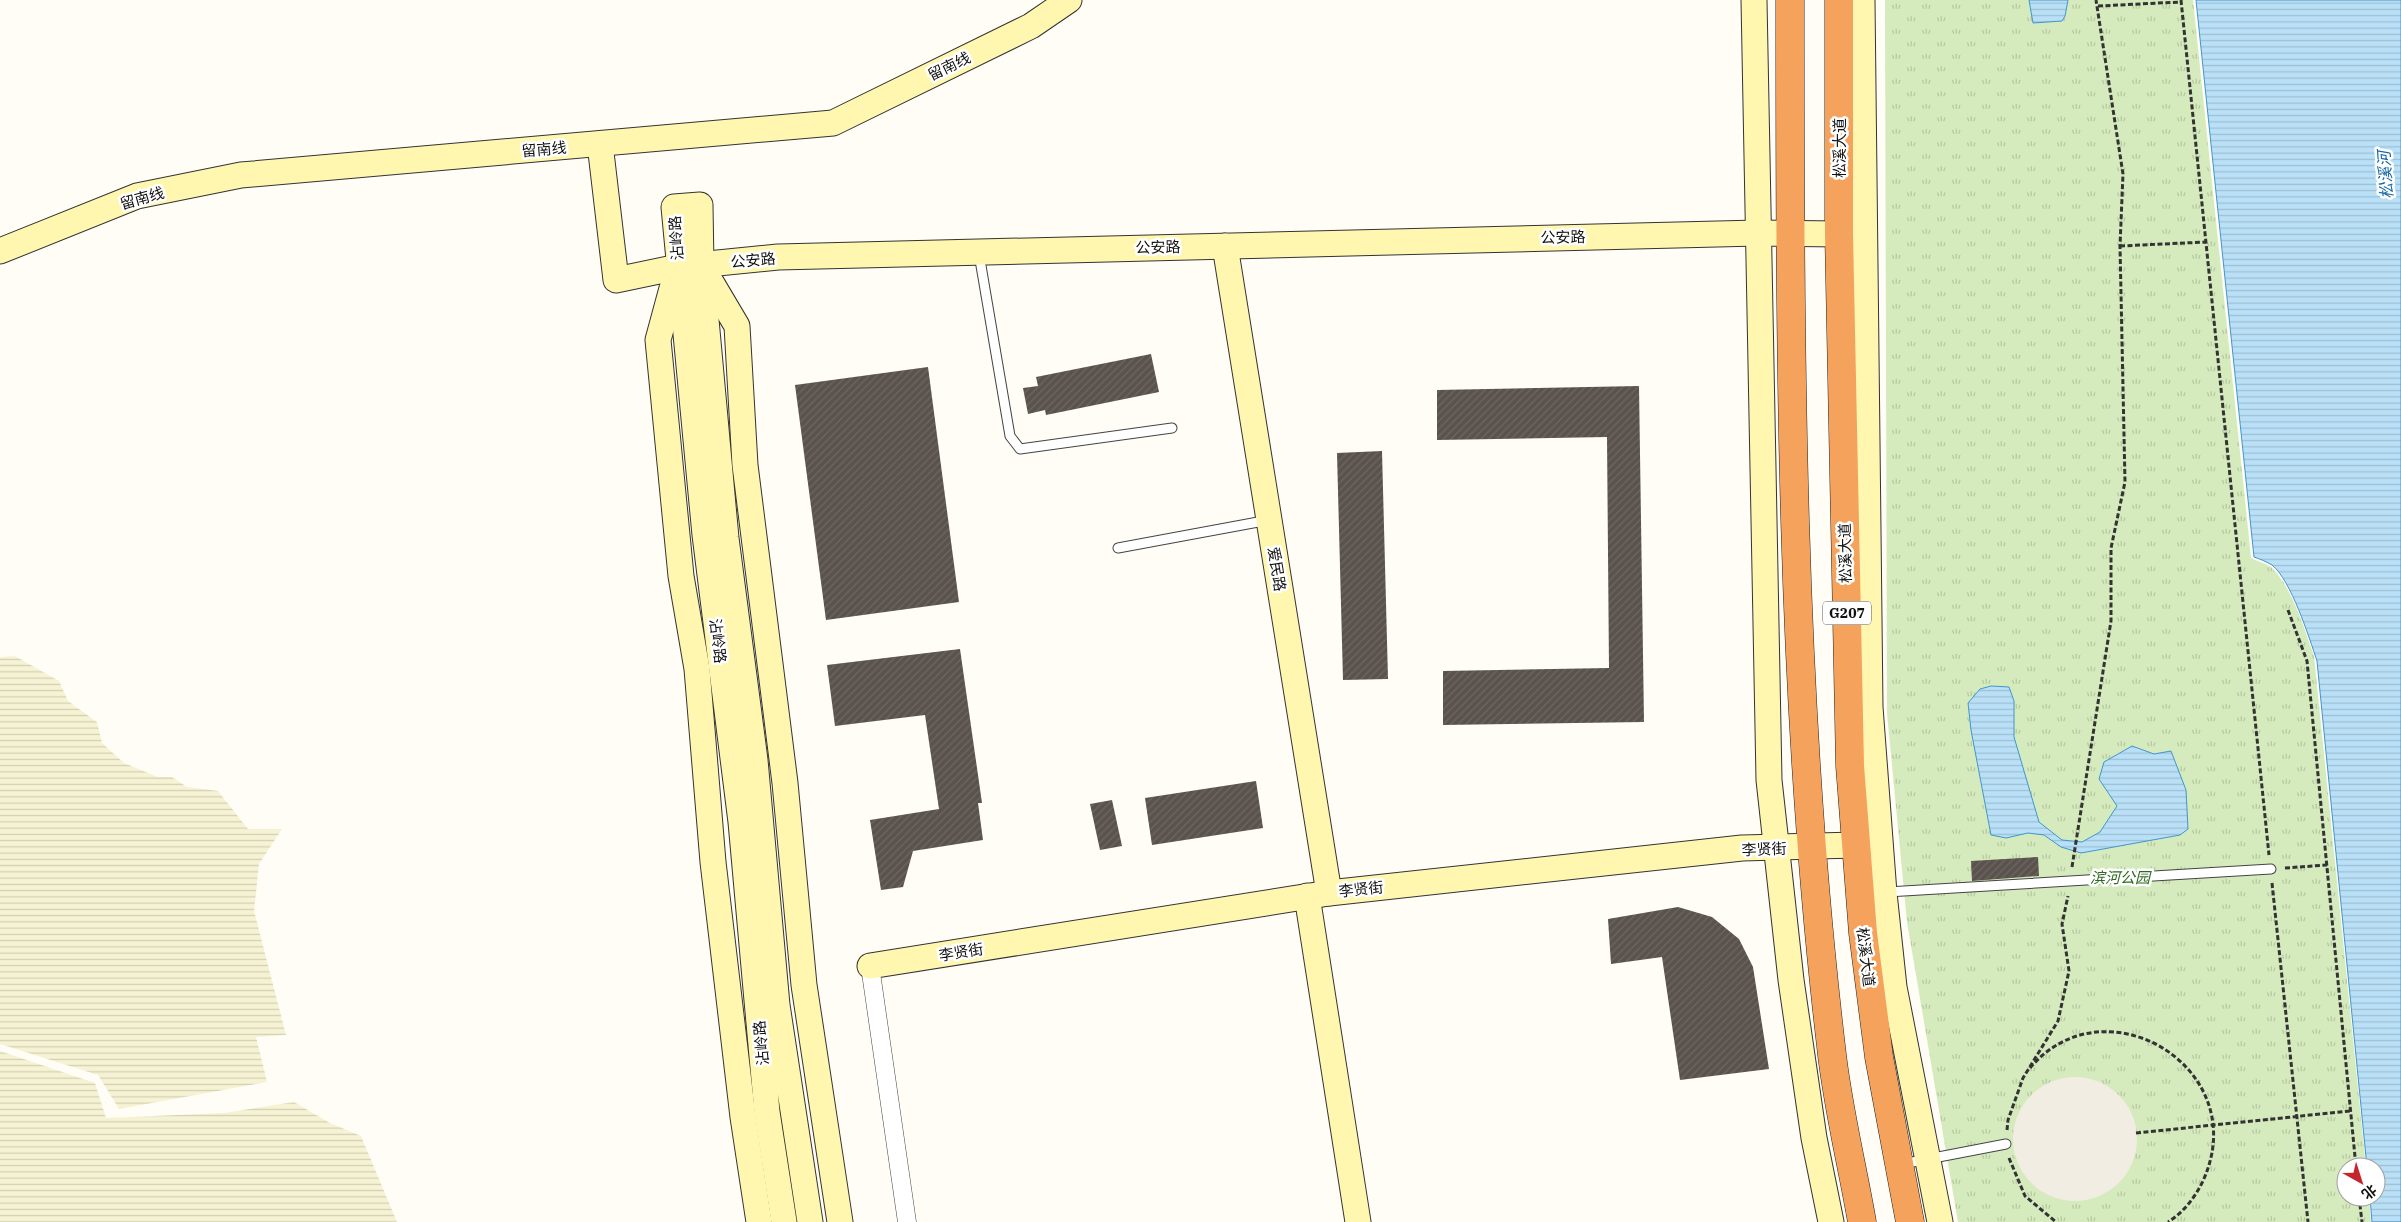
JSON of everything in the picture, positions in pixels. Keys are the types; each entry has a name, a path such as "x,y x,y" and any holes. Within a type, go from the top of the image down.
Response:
{"highway":[{"path":"1790,0 1790,233 1796,556 1811,848 1831,1050 1862,1222"},
{"name":"松溪大道","path":"1839,0 1839,234 1850,766 1863,933 1878,1048 1910,1222"}],"street":[{"name":"留南线","path":"0,251 137,196 241,175 833,123 1031,26 1069,0"},
{"path":"1754,0 1769,780 1788,962 1814,1138 1831,1222"},
{"path":"1862,0 1870,707 1884,892 1894,987 1926,1160 1940,1222"},
{"name":"公安路","path":"600,144 616,280 690,266 778,257 1758,233 1839,234"},
{"name":"爱民路","path":"1225,246 1269,520 1318,894 1358,1222"},
{"path":"759,1222 743,1117 718,901 697,669 682,576 658,340 690,266 737,326 745,465 785,783 804,985 840,1222"},
{"name":"沾岭路","path":"690,266 705,535 741,822 767,1112 784,1222"},
{"name":"沾岭路","path":"690,266 755,760 777,1005 810,1222"},
{"name":"李贤街","path":"870,966 1318,894 1742,848 1856,846"},
{"path":"870,966 907,1222"}],"lane":[{"path":"978,252 1010,436 1020,450 1172,428"},
{"path":"1118,548 1269,520"},
{"path":"1884,892 2271,869"},
{"path":"1899,1165 2006,1144"}],"path":[{"path":"2056,1222 2025,1196 2010,1166 2006,1144 2008,1120 2023,1078 2058,1021 2070,970 2062,924 2111,621 2111,548 2125,482 2120,246 2124,174 2096,0"},
{"path":"2098,6 2181,1 2308,1222"},
{"path":"2120,246 2206,242"},
{"path":"2288,610 2307,661 2355,1157"},
{"path":"2271,869 2327,865"},
{"path":"2023,1078 2040,1058 2061,1044 2094,1033 2128,1034 2160,1045 2187,1066 2205,1095 2213,1125 2213,1146 2204,1179 2185,1208 2168,1222"},
{"path":"2136,1133 2350,1111"},
{"path":"2360,1207 2362,1222"}],"shaded area":[{"path":"15,656 59,681 68,701 97,722 102,743 124,763 158,777 172,777 187,787 218,791 248,829 282,829 259,864 254,911 286,1035 256,1037 267,1082 119,1109 98,1075 0,1044 0,657"},
{"path":"0,1051 95,1083 106,1118 224,1113 294,1102 330,1123 361,1136 397,1222 0,1222"},
{"path":"2075,1077 2099,1082 2119,1095 2132,1115 2137,1139 2132,1163 2119,1183 2099,1196 2075,1201 2051,1196 2031,1183 2018,1163 2013,1139 2018,1115 2031,1095 2051,1082"}],"green space":[{"name":"滨河公园","path":"1885,0 2193,0 2251,558 2272,568 2286,587 2297,609 2314,656 2365,1157 2336,1157 2336,1207 2370,1207 2371,1222 1958,1222 1907,922 1887,713"}],"water":[{"path":"2029,0 2068,0 2065,16 2062,21 2033,23"},
{"name":"松溪河","path":"2196,0 2401,0 2401,1222 2372,1222 2371,1207 2386,1207 2386,1157 2366,1157 2317,661 2299,610 2286,583 2272,565 2254,557"},
{"path":"1991,686 2009,687 2014,701 2014,737 2039,822 2062,840 2082,842 2100,832 2117,806 2099,779 2104,762 2132,746 2154,754 2171,751 2186,790 2188,829 2180,835 2081,853 2061,847 2044,835 2028,833 2006,838 1991,835 1971,730 1968,703 1980,689"}],"building":[{"path":"1151,354 1159,392 1046,415 1045,410 1028,414 1023,388 1038,386 1036,377"},
{"path":"928,367 959,602 826,620 795,385"},
{"path":"1639,386 1644,722 1443,725 1443,671 1609,668 1607,437 1437,440 1437,390"},
{"path":"1382,451 1388,679 1343,680 1337,453"},
{"path":"960,649 982,803 978,803 983,840 913,851 903,887 881,890 870,820 939,809 925,715 835,726 827,665"},
{"path":"1256,781 1263,828 1152,845 1145,798"},
{"path":"1112,800 1122,846 1100,850 1090,804"},
{"path":"2038,857 2039,876 1972,881 1971,861"},
{"path":"1678,907 1712,917 1739,939 1753,967 1769,1069 1680,1080 1662,957 1611,964 1608,919"}]}
